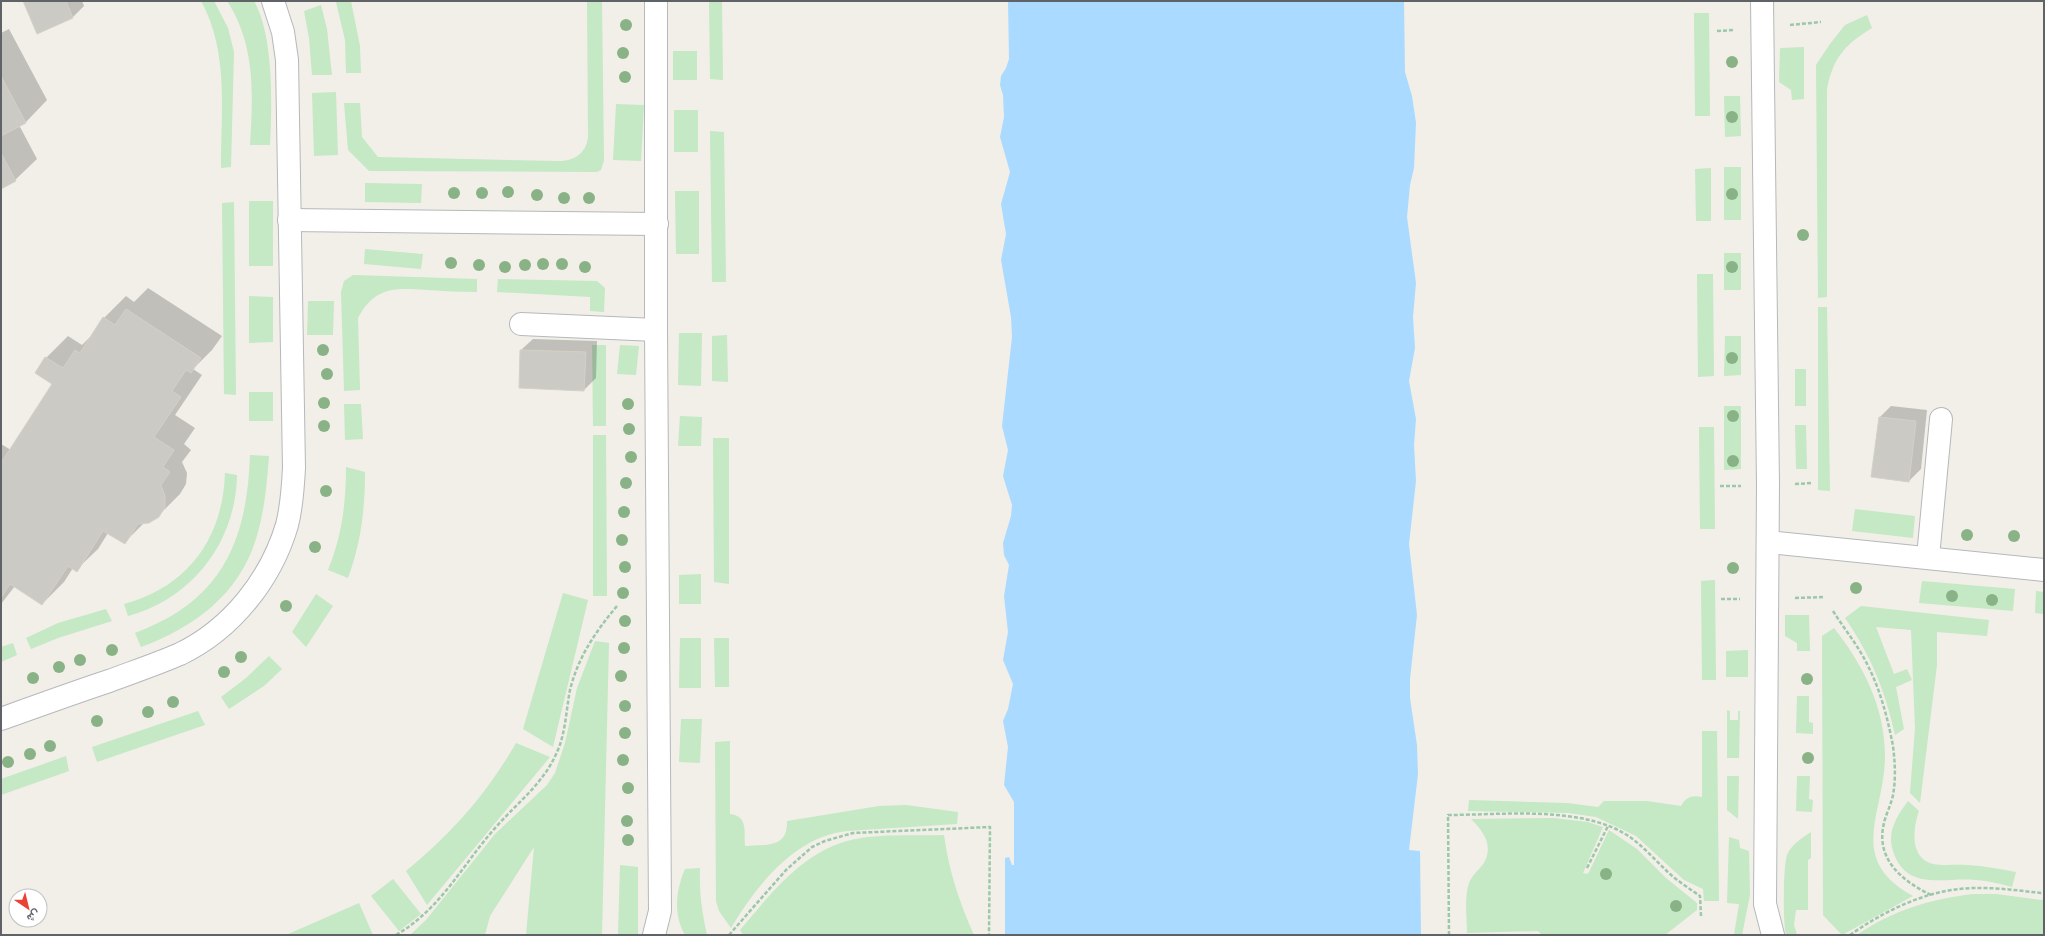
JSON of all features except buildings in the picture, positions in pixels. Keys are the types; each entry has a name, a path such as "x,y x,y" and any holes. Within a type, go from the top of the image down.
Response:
{"street":[{"path":"1,719 181,653 206,639 228,621 248,600 264,577 278,551 287,524 294,482 287,60 283,32 273,1"},
{"path":"654,935 660,911 656,330 656,1"},
{"path":"1762,1 1768,542 1765,904 1773,935"},
{"path":"289,220 657,224"},
{"path":"521,324 656,330"},
{"path":"1928,557 1941,419"},
{"path":"1768,542 1928,557 2044,570"},
{"path":"1755,935 1765,904"},
{"path":"660,911 670,935"}],"path":[{"path":"1785,26 1820,22"},
{"path":"1717,31 1736,30"},
{"path":"1791,484 1812,483"},
{"path":"1720,486 1744,486"},
{"path":"1794,598 1824,597"},
{"path":"1721,599 1744,599"},
{"path":"396,935 427,913 443,895 496,827 534,789 552,764 562,735 570,690 579,664 591,640 617,606"},
{"path":"1833,611 1869,667 1879,692 1893,747 1895,779 1893,795 1881,835 1883,848 1895,871 1913,886 1930,895"},
{"path":"1449,935 1448,815 1560,815 1592,820 1608,826 1634,841 1680,882 1700,896 1701,916"},
{"path":"1587,868 1608,826"},
{"path":"729,935 786,870 812,848 824,841 853,833 990,827 989,935"},
{"path":"1850,935 1897,908 1930,895 1959,889 1983,888 2041,894 2044,892"}],"green space":[{"path":"201,1 214,1 228,28 234,52 231,167 221,168 222,82 220,61 210,20"},
{"path":"227,1 254,1 261,16 268,51 270,71 270,145 250,145 252,89 248,53 243,35"},
{"path":"351,1 360,46 361,73 346,73 345,40 336,2"},
{"path":"587,1 602,1 604,160 601,170 597,172 369,171 348,150 344,103 360,103 362,137 378,157 558,161 574,158 585,148 588,137"},
{"path":"709,1 722,1 723,80 710,79"},
{"path":"321,5 327,29 332,75 312,75 309,38 304,11"},
{"path":"1694,13 1709,13 1710,116 1695,116"},
{"path":"1867,15 1872,28 1847,46 1837,60 1827,89 1827,297 1818,298 1816,65 1845,25"},
{"path":"1804,47 1804,99 1792,100 1791,90 1779,82 1780,48"},
{"path":"673,51 697,51 697,80 673,80"},
{"path":"336,92 338,155 314,156 312,93"},
{"path":"1724,96 1740,96 1741,136 1725,137"},
{"path":"616,104 644,105 641,161 613,160"},
{"path":"674,110 698,110 698,152 674,152"},
{"path":"710,131 724,132 726,282 712,282"},
{"path":"1724,167 1741,167 1741,220 1724,220"},
{"path":"1711,168 1711,221 1696,221 1695,169"},
{"path":"365,183 422,184 421,203 365,202"},
{"path":"675,191 699,191 699,254 676,254"},
{"path":"249,201 273,201 273,266 249,266"},
{"path":"234,202 236,395 224,394 222,203"},
{"path":"365,249 423,254 421,269 364,264"},
{"path":"1724,253 1741,253 1741,290 1724,290"},
{"path":"1697,274 1713,274 1714,376 1698,377"},
{"path":"353,275 477,279 477,292 406,289 387,291 372,300 358,318 360,390 344,391 341,292 344,281"},
{"path":"498,279 597,281 605,288 604,312 590,311 590,297 497,292"},
{"path":"249,296 273,297 273,342 249,343"},
{"path":"308,301 334,301 333,335 307,335"},
{"path":"1818,307 1827,307 1830,491 1818,490"},
{"path":"679,333 702,333 701,386 678,385"},
{"path":"727,335 728,382 712,381 712,336"},
{"path":"1725,336 1741,336 1741,375 1724,376"},
{"path":"592,345 606,345 606,426 593,426"},
{"path":"620,345 639,346 636,375 617,374"},
{"path":"1795,369 1806,369 1806,406 1795,406"},
{"path":"249,392 273,392 273,421 249,421"},
{"path":"344,404 361,404 363,439 345,440"},
{"path":"1724,406 1741,406 1741,469 1724,470"},
{"path":"680,416 702,417 701,446 678,446"},
{"path":"1795,425 1806,425 1807,469 1796,469"},
{"path":"1699,427 1714,427 1715,529 1700,529"},
{"path":"593,435 606,435 607,596 593,596"},
{"path":"713,438 729,438 729,584 714,582"},
{"path":"250,455 269,456 265,494 258,532 251,553 241,572 229,589 198,617 181,629 141,647 135,633 165,620 189,604 208,586 224,565 235,542 243,515 248,487"},
{"path":"346,467 365,472 364,499 359,539 348,578 328,570 340,532 345,494"},
{"path":"225,473 237,475 235,500 229,523 219,545 206,564 190,582 172,596 151,608 128,616 124,604 147,596 166,586 184,572 198,556 209,539 217,518 223,497"},
{"path":"1855,509 1915,516 1913,538 1852,531"},
{"path":"701,574 701,604 679,604 679,575"},
{"path":"1715,580 1716,680 1702,680 1701,581"},
{"path":"1922,581 2015,589 2013,611 1919,603"},
{"path":"2036,591 2044,592 2044,614 2035,613"},
{"path":"563,593 588,600 553,747 523,729"},
{"path":"316,594 333,606 306,647 292,632"},
{"path":"1861,606 1989,620 1987,636 1937,632 1937,665 1920,803 1910,793 1915,728 1911,630 1876,627 1894,674 1907,669 1912,680 1896,687 1904,729 1895,735 1882,688 1870,660 1845,618"},
{"path":"106,609 112,621 58,638 31,649 26,638 58,623"},
{"path":"1785,615 1809,615 1810,651 1797,651 1797,643 1785,636"},
{"path":"1834,628 1845,642 1863,672 1877,704 1881,721 1885,756 1876,816 1874,850 1880,867 1892,882 1913,896 1842,935 1823,915 1822,636"},
{"path":"680,638 701,638 701,688 679,688"},
{"path":"714,638 729,638 729,687 715,687"},
{"path":"595,641 609,643 602,935 526,935 534,847 490,916 485,935 410,935 426,920 495,834 547,785 555,773 565,743 577,688"},
{"path":"13,643 17,655 1,662 1,647"},
{"path":"1748,650 1748,677 1726,677 1726,651"},
{"path":"269,656 282,669 264,686 229,709 221,697 246,678"},
{"path":"1797,696 1809,696 1809,722 1813,723 1813,734 1796,733"},
{"path":"1727,710 1730,711 1730,720 1738,720 1738,711 1740,711 1739,758 1727,758"},
{"path":"198,711 205,725 97,762 92,747"},
{"path":"681,719 702,719 700,763 679,762"},
{"path":"1702,731 1717,731 1719,901 1704,901 1703,889 1684,880 1636,836 1596,817 1568,813 1468,811 1469,800 1567,803 1598,807 1604,801 1647,801 1681,806 1690,797 1702,797"},
{"path":"730,741 730,814 736,815 740,818 744,825 745,846 768,845 780,841 784,836 787,821 879,806 906,805 958,812 957,824 847,831 828,835 810,843 794,853 765,880 731,928 719,911 716,901 715,742"},
{"path":"516,743 550,757 427,905 406,871 453,828 467,812 493,780"},
{"path":"66,756 69,771 1,795 1,779"},
{"path":"1727,776 1739,776 1738,819 1727,810"},
{"path":"1797,776 1810,776 1809,799 1813,800 1812,812 1796,811"},
{"path":"1908,801 1919,811 1914,834 1916,849 1925,861 1937,865 1973,865 2016,872 2012,887 1976,880 1927,880 1907,872 1899,864 1893,851 1891,837 1894,824"},
{"path":"1554,818 1588,822 1603,827 1583,873 1587,874 1589,872 1609,830 1637,849 1666,878 1697,903 1697,910 1665,935 1542,935 1538,931 1467,933 1467,889 1472,877 1484,863 1488,850 1483,833 1471,819"},
{"path":"1811,832 1811,858 1808,860 1808,910 1796,910 1794,925 1797,935 1786,935 1784,895 1787,855 1794,844"},
{"path":"944,835 955,886 974,935 743,935 740,930 765,900 793,872 824,850 861,838"},
{"path":"1729,837 1739,840 1740,848 1749,851 1750,895 1742,935 1734,935 1739,904 1727,903"},
{"path":"620,865 638,867 638,935 618,935"},
{"path":"700,868 701,902 707,935 685,935 681,927 677,910 680,885 685,869"},
{"path":"393,879 421,914 399,931 371,896"},
{"path":"1973,894 1996,894 2041,900 2044,899 2044,935 1857,935 1898,912 1942,899"},
{"path":"359,903 373,935 286,935"}],"water":[{"path":"1008,1 1404,1 1405,72 1412,96 1416,123 1414,168 1410,185 1407,217 1416,283 1413,317 1415,348 1409,381 1416,419 1414,445 1416,481 1409,544 1417,615 1410,679 1410,698 1417,745 1418,774 1409,850 1420,851 1421,935 1005,935 1005,858 1009,857 1012,865 1014,865 1014,802 1004,785 1008,747 1003,721 1008,709 1013,684 1003,660 1008,632 1004,596 1009,565 1004,555 1003,543 1011,516 1012,505 1003,476 1008,450 1002,426 1012,337 1011,317 1001,260 1006,234 1001,204 1010,172 1000,137 1004,117 1003,95 1000,85 1001,76 1009,59"}]}
